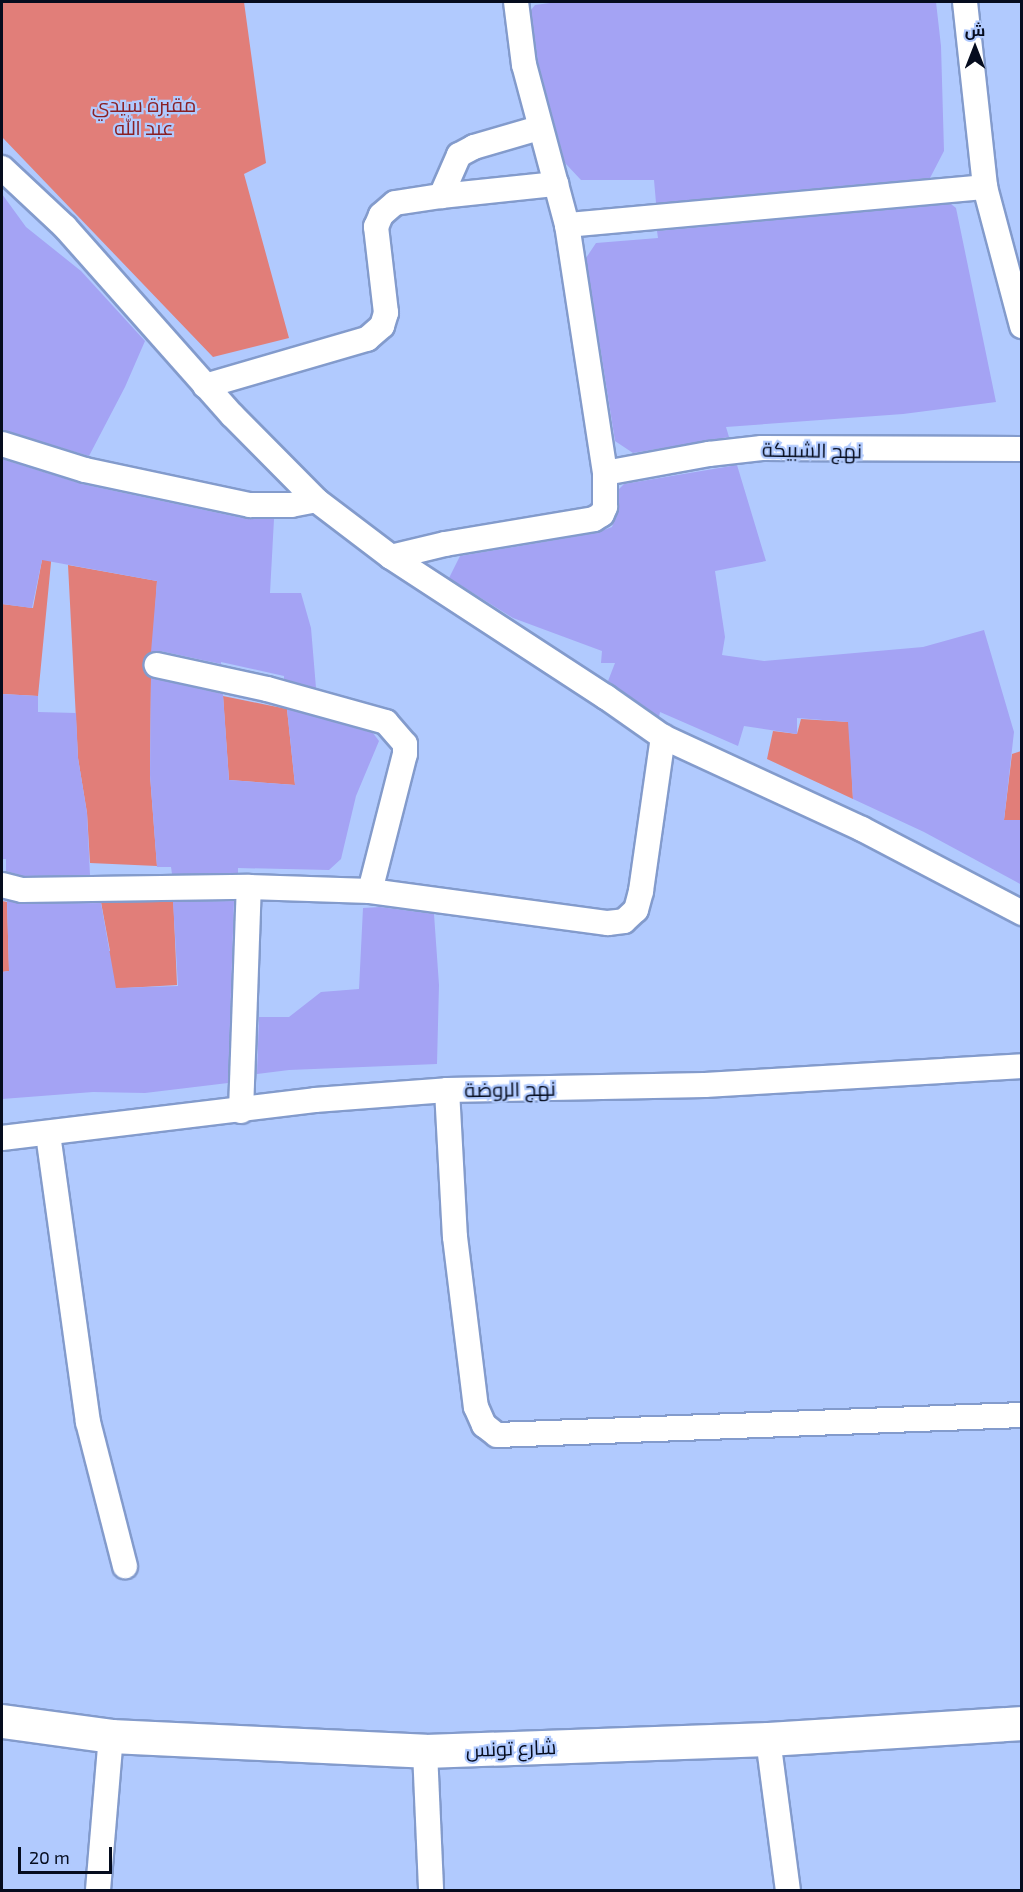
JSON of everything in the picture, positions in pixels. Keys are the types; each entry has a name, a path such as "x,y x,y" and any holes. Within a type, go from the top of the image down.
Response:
{"main road":[{"name":"شارع تونس","path":"2,1721 111,1736 425,1751 768,1739 1022,1723"}],"street":[{"path":"391,557 445,544 594,519 602,514 605,507 605,473 567,225 539,129 524,65 516,2"},
{"path":"965,2 985,187 1022,326"},
{"path":"441,196 459,155 474,147 539,129"},
{"path":"2,168 64,227 205,386 316,500 391,557 606,697 663,737 862,829 1022,913"},
{"path":"205,386 367,339 382,326 386,313 376,227 381,215 395,203 556,184"},
{"path":"567,225 985,187"},
{"path":"2,444 86,470 250,505 291,505 316,500"},
{"name":"نهج الشبيكة","path":"605,473 709,454 762,448 1022,449"},
{"path":"157,665 267,689 386,722 405,744 405,754 370,891"},
{"path":"2,885 22,890 79,891 249,887 370,891 608,923 624,921 636,910 641,891 663,737"},
{"path":"241,1111 249,887"},
{"name":"نهج الروضة","path":"2,1138 315,1101 447,1090 705,1085 1022,1066"},
{"path":"447,1090 455,1237 476,1407 484,1425 497,1435 1022,1415"},
{"path":"48,1134 88,1422 125,1566"},
{"path":"98,1890 111,1736"},
{"path":"768,1739 788,1890"},
{"path":"425,1751 431,1890"}],"green space":[{"name":"مقبرة سيدي عبد الله","path":"2,2 244,2 266,163 244,174 289,338 213,357 2,137"},
{"path":"48,528 54,532 38,696 2,694 2,604 33,608"},
{"path":"68,565 157,581 151,677 150,775 157,866 90,863 87,813 78,758"},
{"path":"223,696 287,709 295,785 229,780"},
{"path":"801,719 849,722 853,799 767,759 773,731 797,734"},
{"path":"1021,751 1021,820 1004,820 1012,754"},
{"path":"173,894 177,985 125,988 126,1004 80,953 110,951 101,902"},
{"path":"2,901 7,902 9,971 2,972"}],"building":[{"path":"557,2 936,2 941,46 944,151 930,178 656,203 654,180 581,180 565,163 538,62 531,10 535,5"},
{"path":"2,194 26,227 81,271 145,341 125,387 89,456 2,430"},
{"path":"951,204 956,208 996,402 903,414 726,427 729,437 633,453 615,441 586,258 596,243 658,238 657,231"},
{"path":"2,459 82,484 247,519 274,519 270,593 301,593 311,628 316,688 284,679 284,676 221,662 221,664 160,651 151,652 157,581 42,560 32,608 2,604"},
{"path":"737,465 766,561 715,571 725,637 722,655 764,661 923,647 984,630 1014,732 1004,820 1022,820 1022,885 924,832 853,799 848,722 797,718 797,734 744,726 738,746 660,712 659,717 608,681 615,663 601,663 602,651 513,618 449,578 460,556 596,533 612,527 619,507 619,489 624,484"},
{"path":"151,678 223,694 229,780 295,785 287,709 373,733 379,741 356,796 341,859 329,870 238,868 238,873 172,874 171,867 157,867 150,775"},
{"path":"2,694 38,696 38,712 76,713 78,758 87,813 90,875 24,876 6,871 6,859 2,859"},
{"path":"7,901 22,904 101,903 116,988 178,986 173,902 234,901 228,1083 145,1093 93,1092 2,1099 2,972 9,971"},
{"path":"380,907 434,914 439,985 437,1064 289,1070 257,1074 259,1017 289,1017 321,992 359,989 363,908"}]}
